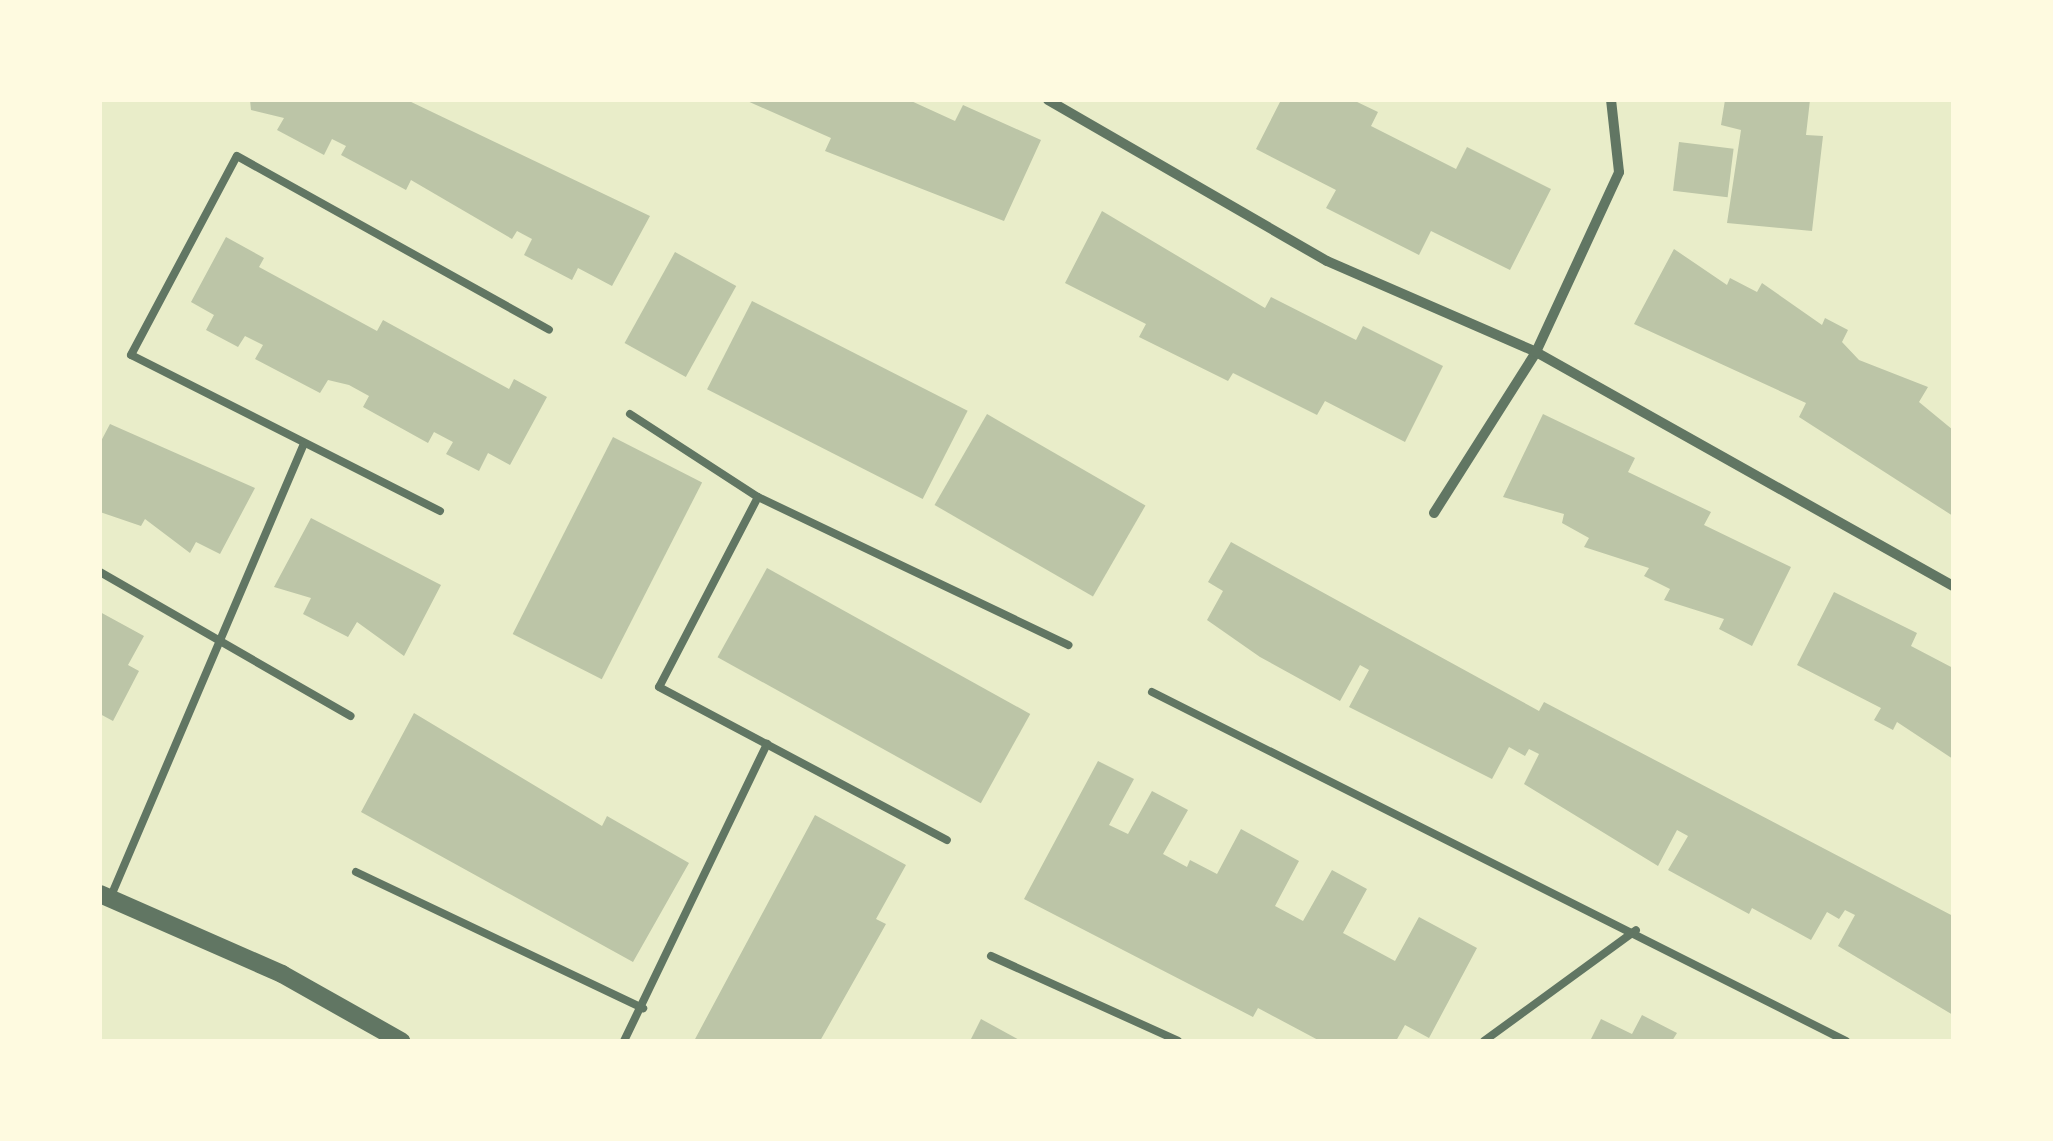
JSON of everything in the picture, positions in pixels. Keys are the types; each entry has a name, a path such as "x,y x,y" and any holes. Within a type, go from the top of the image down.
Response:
{"street":[{"path":"1048,100 1327,261 1536,352 1953,586"},
{"path":"1434,513 1536,352 1618,172 1611,100"},
{"path":"106,895 401,1041"}],"lane":[{"path":"440,511 131,355 237,156 549,330"},
{"path":"630,414 758,497 1068,645"},
{"path":"106,895 304,443"},
{"path":"758,497 659,687 947,840"},
{"path":"100,572 350,716"},
{"path":"1152,692 1636,930 1846,1041"},
{"path":"624,1041 767,744"},
{"path":"356,872 643,1008"},
{"path":"1484,1041 1636,930"},
{"path":"990,956 1178,1041"}],"building":[{"path":"250,100 407,100 650,216 612,286 578,268 572,280 524,255 532,239 517,231 512,239 411,180 406,190 341,155 346,146 332,139 324,155 277,130 284,118 251,110"},
{"path":"745,100 909,100 955,121 963,105 1041,140 1004,221 825,151 831,138"},
{"path":"1281,100 1353,100 1378,112 1371,126 1456,169 1467,147 1551,189 1510,270 1431,231 1419,255 1326,208 1336,190 1256,149"},
{"path":"1725,100 1810,100 1806,135 1823,136 1812,231 1727,223 1741,130 1721,125"},
{"path":"1679,142 1734,149 1728,197 1673,191"},
{"path":"1102,211 1265,308 1271,297 1356,340 1363,326 1443,366 1405,442 1325,401 1317,415 1233,373 1228,381 1139,337 1146,324 1065,283"},
{"path":"226,237 264,258 259,267 377,331 383,320 509,389 514,379 547,397 510,465 488,453 479,471 446,454 453,442 434,432 428,443 363,407 369,396 349,385 328,380 320,393 255,359 263,345 245,336 238,347 206,330 214,315 191,302"},
{"path":"1674,249 1727,285 1730,278 1757,292 1762,283 1822,325 1825,318 1848,330 1842,342 1859,360 1928,387 1919,402 1953,430 1953,516 1799,417 1806,403 1634,324"},
{"path":"675,252 736,286 686,377 625,343"},
{"path":"752,301 968,411 923,499 707,389"},
{"path":"987,414 1145,505 1093,596 934,505"},
{"path":"1543,414 1635,458 1628,472 1711,512 1704,525 1791,567 1752,646 1719,629 1724,619 1664,600 1670,589 1644,576 1649,568 1584,547 1589,538 1562,523 1564,514 1503,497"},
{"path":"110,424 255,488 220,554 196,542 190,553 145,519 141,526 100,512 100,443"},
{"path":"613,437 702,482 602,679 513,634"},
{"path":"311,518 441,585 404,656 357,622 348,637 303,614 311,598 274,587"},
{"path":"1231,542 1539,711 1544,702 1953,916 1953,1015 1838,946 1855,915 1845,910 1839,919 1827,912 1811,940 1752,908 1749,914 1668,870 1688,836 1677,830 1658,866 1524,784 1539,754 1529,749 1525,756 1509,747 1492,779 1349,707 1369,670 1360,665 1340,701 1260,657 1207,620 1223,591 1208,582"},
{"path":"767,568 1030,714 981,803 718,657"},
{"path":"1834,592 1917,633 1911,646 1953,668 1953,759 1897,722 1893,730 1874,720 1881,708 1797,665"},
{"path":"100,612 144,636 128,665 139,671 113,721 100,714"},
{"path":"414,713 602,826 607,816 689,863 633,962 361,812"},
{"path":"1098,761 1134,779 1109,825 1128,834 1152,791 1188,810 1163,854 1187,867 1190,860 1217,874 1241,829 1299,861 1275,906 1303,921 1332,870 1367,889 1343,933 1395,961 1419,917 1477,948 1429,1038 1405,1025 1396,1041 1320,1041 1258,1008 1253,1017 1024,899"},
{"path":"815,815 906,865 876,919 886,924 820,1041 694,1041"},
{"path":"1642,1015 1677,1033 1672,1041 1590,1041 1601,1019 1632,1034"},
{"path":"981,1019 1021,1041 970,1041"}]}
